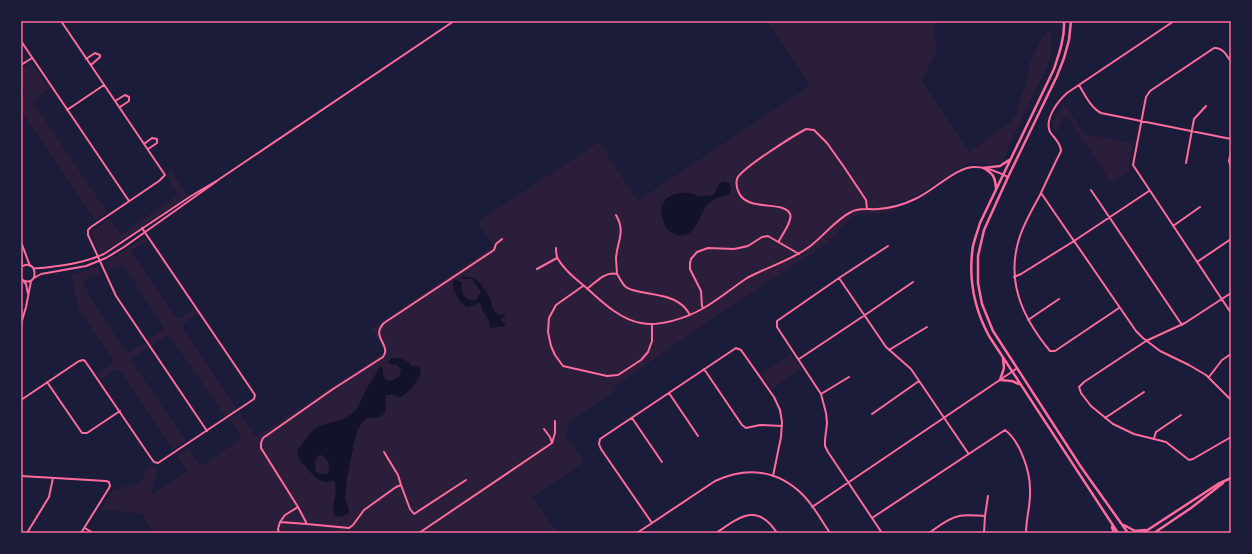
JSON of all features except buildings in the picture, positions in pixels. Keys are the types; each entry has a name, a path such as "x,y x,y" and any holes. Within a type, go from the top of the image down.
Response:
{"main road":[{"path":"1064,21 1065,28 1054,69 980,222 973,246 971,281 977,310 982,324 1002,357 1118,533"},
{"path":"1071,21 1069,40 1062,64 984,230 979,252 977,274 979,294 987,319 1016,369 1081,467 1128,533"},
{"path":"983,168 1000,166 1011,158"},
{"path":"983,168 994,175 996,188"},
{"path":"1002,357 1004,368 1000,380 1012,381 1020,384"},
{"path":"1154,533 1231,478"},
{"path":"1143,533 1218,484 1225,482"},
{"path":"1111,522 1114,533"},
{"path":"1123,524 1135,531 1148,530"}],"street":[{"path":"65,21 62,22 165,176 88,230 88,236 116,296 207,431"},
{"path":"21,256 21,267 25,265 41,269 75,264 104,254 191,196 218,180 454,21"},
{"path":"1119,308 1055,351 1050,351 1028,320 1019,301 1014,276 1015,255 1022,229 1061,150 1061,146 1050,131 1049,125 1050,119 1061,99 1067,93 1173,21"},
{"path":"21,41 129,201"},
{"path":"1231,62 1222,49 1219,47 1214,48 1150,91 1146,97 1132,165 1231,313"},
{"path":"86,59 96,53 100,55 99,59 90,65"},
{"path":"21,65 32,58"},
{"path":"67,110 104,85"},
{"path":"1079,85 1092,106 1101,113 1231,139"},
{"path":"115,101 124,95 129,97 128,101 120,108"},
{"path":"1186,164 1194,118 1206,106"},
{"path":"779,242 790,221 790,213 782,208 753,204 744,200 737,189 737,178 740,173 753,163 806,130 814,130 827,143 866,200 867,209"},
{"path":"144,144 152,138 157,139 156,143 148,149"},
{"path":"1231,151 1229,161 1231,167"},
{"path":"556,248 557,258 569,273 602,302 624,317 642,324 652,324 675,320 690,315 754,274 799,254 850,212 860,209 888,208 903,204 922,196 955,174 967,168 983,168 1008,177"},
{"path":"21,324 31,281 34,278 41,274 80,267 99,261 124,247 216,183 218,180"},
{"path":"1091,190 1182,325"},
{"path":"1014,276 1021,274 1074,241 1149,191"},
{"path":"1041,193 1136,332 1160,352 1189,365 1208,378 1231,400"},
{"path":"1173,226 1200,207"},
{"path":"616,215 619,219 621,230 616,258 617,274 624,285 627,288 637,291 672,298 685,307 690,315"},
{"path":"21,400 79,361 83,360 87,362 151,458 156,463 161,462 256,397 142,228"},
{"path":"703,308 701,291 690,269 691,259 697,252 708,248 734,249 748,246 762,237 768,236 799,254"},
{"path":"307,524 261,448 263,438 320,398 383,357 385,354 385,348 379,335 380,327 384,323 494,250 496,244 502,239"},
{"path":"1197,262 1231,239"},
{"path":"21,242 30,266"},
{"path":"882,533 825,446 827,418 821,394 777,327 777,321 888,246"},
{"path":"537,269 557,258"},
{"path":"33,268 35,273 34,278"},
{"path":"587,289 605,275 611,273 617,274"},
{"path":"839,278 889,350 906,363 968,453"},
{"path":"22,280 26,282 31,281"},
{"path":"22,280 26,284 28,298"},
{"path":"798,359 913,282"},
{"path":"583,286 556,305 549,318 548,332 550,346 563,366 607,376 618,375 641,360 648,352 652,341 652,324"},
{"path":"1231,293 1182,325 1146,341 1080,386 1080,390 1086,400 1096,411 1113,424 1127,431 1166,442 1189,460 1231,437"},
{"path":"1028,320 1059,299"},
{"path":"889,350 927,327"},
{"path":"652,523 599,444 600,439 733,349 738,348 741,350 776,401 781,414 781,437 773,476"},
{"path":"1208,378 1222,360 1231,354"},
{"path":"812,507 1016,369"},
{"path":"704,370 742,425 746,428 760,425 782,426"},
{"path":"821,394 849,377"},
{"path":"872,414 919,381"},
{"path":"47,382 82,433 87,433 120,411"},
{"path":"1105,418 1144,392"},
{"path":"669,393 698,436"},
{"path":"1154,438 1156,432 1182,415"},
{"path":"632,418 662,462"},
{"path":"419,533 552,443 555,433 555,421"},
{"path":"544,429 550,437 552,443"},
{"path":"872,518 1004,430 1007,431 1024,458 1029,477 1030,490 1026,533"},
{"path":"384,452 398,475 410,509 414,514 466,480"},
{"path":"637,533 715,481 726,476 750,472 773,476 784,480 794,487 804,496 830,533"},
{"path":"21,476 109,482 109,488 81,533"},
{"path":"28,533 49,497 53,478"},
{"path":"280,522 349,528 364,510 401,485"},
{"path":"984,533 988,496"},
{"path":"279,533 278,529 284,515 298,507"},
{"path":"716,533 739,518 746,515 754,515 761,516 771,524 777,533"},
{"path":"929,533 950,519 958,516 985,516"},
{"path":"85,528 93,533"}],"shaded area":[{"path":"767,21 935,21 935,39 938,49 922,81 969,152 1007,125 1016,115 1022,93 1027,83 1030,62 1041,39 1051,28 1051,55 1047,67 1009,145 1004,161 993,165 970,163 912,198 891,204 896,212 859,214 851,218 828,243 616,385 615,391 570,421 566,436 584,462 533,497 557,533 154,533 142,514 101,510 114,490 138,483 142,480 149,464 157,469 151,495 187,471 177,455 188,448 201,466 240,440 241,436 230,420 240,413 256,437 386,351 371,329 494,246 478,222 599,142 638,201 810,86"},
{"path":"28,64 33,65 49,89 34,99 33,102 107,212 95,220 23,114 21,114 21,95 24,93 25,89 21,83 21,69"},
{"path":"1063,103 1085,134 1133,143 1129,163 1130,170 1111,182 1066,115 1056,133 1052,124"},
{"path":"171,170 188,195 104,252 99,252 91,234 93,230 110,218 121,234 178,195 168,179 168,171"},
{"path":"722,181 729,183 731,190 729,194 715,199 707,205 693,230 684,235 677,235 671,233 667,229 661,212 662,205 667,198 681,193 691,193 699,196 713,195"},
{"path":"144,237 147,241 131,251 176,318 179,319 196,307 200,313 183,324 183,328 237,410 226,418 170,336 167,336 150,347 146,341 163,329 163,326 124,266 121,265 108,271 105,266 106,262"},
{"path":"98,267 101,273 85,280 84,283 93,302 126,352 129,352 144,343 148,348 133,358 132,362 186,441 173,449 120,370 117,369 102,379 98,373 113,363 113,360 79,310 71,275"},
{"path":"462,276 472,278 481,285 490,299 494,311 500,315 506,315 501,318 501,321 505,323 505,326 490,328 489,321 482,309 481,304 478,303 469,307 465,306 459,300 453,289 453,279 462,282 463,293 466,298 476,300 481,292 472,279 463,279"},
{"path":"791,354 801,369 772,389 762,374"},
{"path":"392,358 403,359 412,366 418,366 421,370 420,375 412,387 402,397 398,398 394,395 386,395 386,410 384,414 379,418 366,419 357,430 347,477 345,499 349,513 340,517 335,516 333,507 336,485 334,481 325,482 317,479 300,460 298,449 314,429 343,419 355,411 380,367 383,368 383,374 388,380 398,377 401,369 397,365 389,364 388,362","holes":["319,455 326,459 329,466 327,474 320,474 315,470 315,460"]}]}
